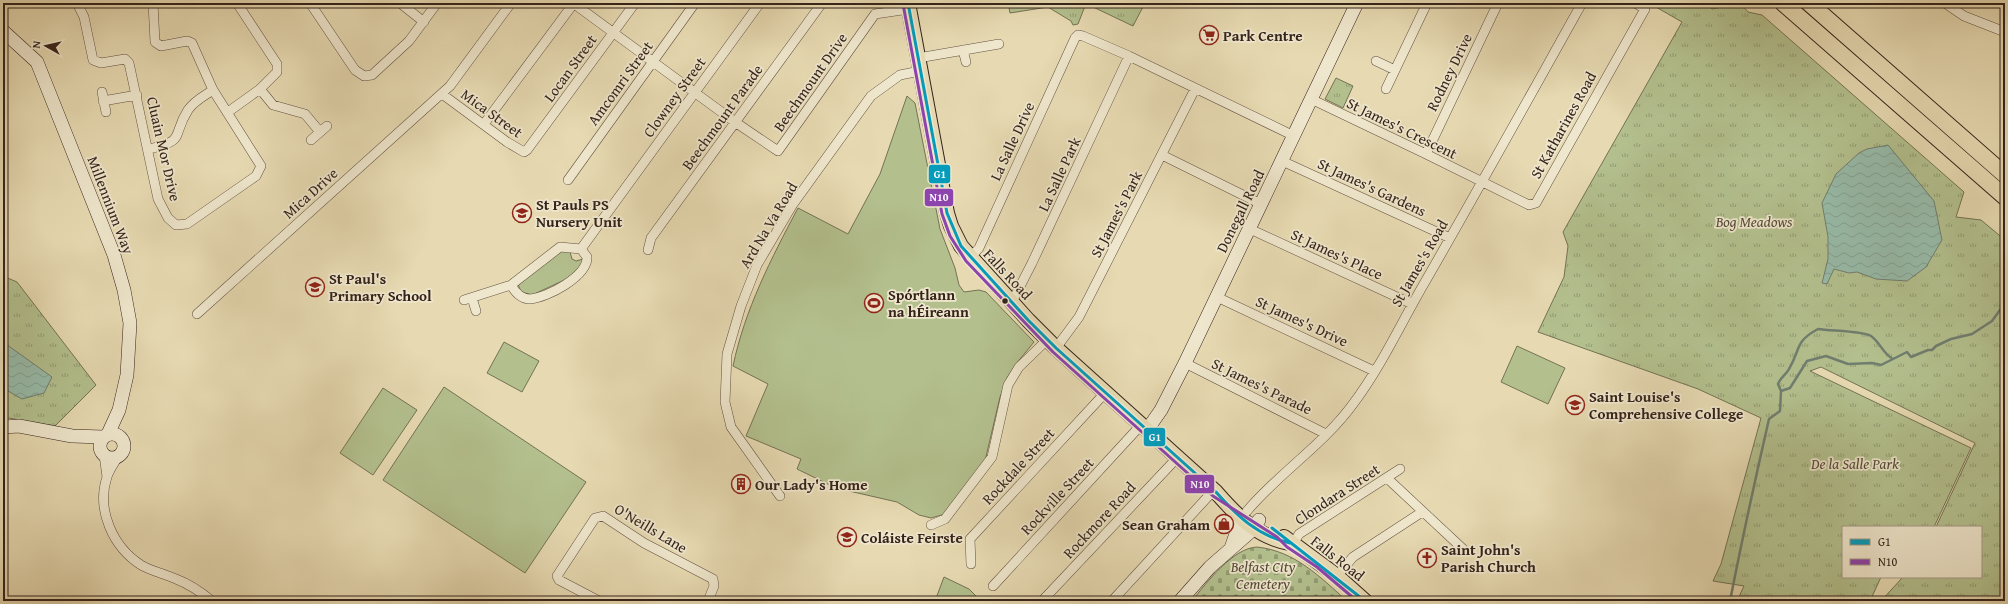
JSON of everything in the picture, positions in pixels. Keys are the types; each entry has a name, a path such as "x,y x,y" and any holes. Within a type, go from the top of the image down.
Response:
{"highway":[{"path":"1783,3 2005,197"},
{"path":"1809,3 2005,175"}],"main road":[{"name":"Falls Road","path":"908,6 951,226 961,246 970,258 1052,344 1215,491 1256,524 1280,533 1291,544 1336,576 1365,601"}],"street":[{"name":"Cluain Mor Drive","path":"77,3 84,17 93,60 101,63 125,59 129,62 149,149 158,199 168,218 176,225 187,224 256,176 261,166 213,90 192,43 187,41 161,46 155,42 153,3"},
{"path":"228,112 260,89 277,72 277,64 237,3"},
{"path":"310,3 355,70 364,76 372,75 390,60 424,22 437,3"},
{"path":"400,3 424,22"},
{"name":"Mica Drive","path":"197,314 442,94 450,86 511,3"},
{"path":"484,124 573,3 735,122"},
{"name":"Locan Street","path":"527,150 635,3"},
{"name":"Amcomri Street","path":"568,180 695,3"},
{"name":"Clowney Street","path":"581,249 760,3"},
{"name":"Beechmount Parade","path":"648,250 652,238 822,3"},
{"name":"Donegall Road","path":"1144,428 1159,415 1250,229 1310,99 1357,3"},
{"path":"1386,89 1427,3"},
{"name":"Rodney Drive","path":"1426,154 1498,3"},
{"name":"St James's Road","path":"1242,514 1326,434 1353,404 1374,371 1450,238 1582,3"},
{"name":"St Katharines Road","path":"1481,182 1529,205 1536,203 1645,9 1635,3"},
{"path":"1945,3 1964,16 2005,32"},
{"name":"Beechmount Drive","path":"735,122 778,151 875,14 908,6"},
{"name":"Millennium Way","path":"3,31 37,62 114,255 124,290 130,323 127,375 119,410 106,446 124,450 125,444 121,437 119,410"},
{"name":"La Salle Drive","path":"970,258 979,248 1075,38 1078,36 1083,36 1129,56"},
{"name":"Ard Na Va Road","path":"780,496 730,427 725,402 727,354 741,306 757,265 793,204 871,96 900,75 919,65 963,50 999,44"},
{"path":"963,50 966,62"},
{"path":"1129,56 1294,136"},
{"name":"La Salle Park","path":"1012,302 1032,264 1129,56"},
{"path":"1376,61 1395,70"},
{"path":"260,89 273,105 305,114 324,129 311,140"},
{"name":"St James's Park","path":"931,525 945,519 992,457 1008,385 1019,367 1052,344 1079,317 1195,89"},
{"path":"149,149 167,145 176,139 188,110 197,100 213,90"},
{"name":"Mica Street","path":"442,94 520,150 524,152 527,150"},
{"path":"106,112 103,96 137,95"},
{"name":"St James's Crescent","path":"1310,99 1481,182"},
{"path":"1162,156 1262,204"},
{"name":"St James's Gardens","path":"1282,161 1450,238"},
{"name":"St James's Place","path":"1250,229 1412,304"},
{"path":"476,311 468,299 511,285 560,247 581,249 587,257 586,268 578,276 540,297 530,299 519,296 511,285"},
{"name":"St James's Drive","path":"1217,297 1374,371"},
{"name":"St James's Parade","path":"1185,363 1326,434"},
{"name":"Rockdale Street","path":"971,564 970,539 1105,392"},
{"path":"3,427 19,426 72,436 106,446"},
{"name":"Rockville Street","path":"993,586 1144,428"},
{"path":"121,437 113,433 106,446 107,477 104,491 107,522 116,541 126,554 142,566 196,589 212,601"},
{"name":"Rockmore Road","path":"1042,601 1177,458"},
{"name":"Clondara Street","path":"1291,544 1299,534 1400,469"},
{"path":"1387,478 1463,549"},
{"path":"1112,601 1215,491"},
{"path":"1336,576 1353,558 1422,512"},
{"path":"1231,548 1242,514"},
{"name":"O'Neills Lane","path":"599,601 559,580 557,576 595,518 599,515 603,516 644,544 713,579 714,586 708,601"},
{"path":"1180,601 1199,578 1256,524"}],"green space":[{"path":"1008,3 1145,3 1133,26 1091,6 1085,6 1078,24 1073,25 1071,21 1048,7 1010,13"},
{"name":"Bog Meadows","path":"1649,3 1706,3 1712,9 1740,3 1748,12 1762,15 1964,192 1956,217 1981,220 2005,240 2005,597 1903,599 1901,601 1881,601 1902,578 1982,578 1982,526 1936,526 1975,443 1821,367 1810,371 1971,448 1934,526 1842,526 1842,578 1881,578 1870,601 1737,601 1744,586 1713,581 1721,564 1761,418 1698,389 1538,332 1564,277 1568,246 1563,232 1682,22"},
{"path":"1336,78 1353,86 1343,108 1325,99"},
{"name":"Spórtlann na hÉireann","path":"907,96 915,103 940,229 955,268 959,285 964,292 979,290 986,292 1034,342 1016,364 1007,378 1000,397 985,461 945,514 931,518 919,515 897,502 836,488 797,469 801,459 746,436 768,384 733,366 744,324 752,304 778,246 798,208 848,234 880,174"},
{"path":"563,250 570,252 572,259 576,261 583,259 583,263 571,277 532,295 521,292 518,284"},
{"path":"3,276 17,282 96,385 55,426 3,417"},
{"path":"504,342 539,361 522,392 487,373"},
{"path":"1517,346 1565,368 1548,404 1501,382"},
{"path":"444,387 586,482 525,573 383,480"},
{"path":"383,388 417,410 373,475 340,453"},
{"name":"Belfast City Cemetery","path":"1257,547 1271,549 1306,566 1347,601 1192,601 1221,567 1239,553"},
{"path":"944,577 969,589 981,601 935,601"},
{"path":"2005,597 2005,601 1901,601 1903,599"}],"water":[{"path":"1888,145 1934,201 1942,240 1926,267 1907,281 1876,279 1857,272 1849,273 1834,269 1827,284 1822,283 1828,259 1828,237 1822,203 1836,174 1859,153 1867,149"},
{"path":"3,342 52,377 44,393 22,399 3,388"}],"waterway":[{"path":"1730,601 1769,419 1780,411 1781,391 1778,384 1793,362 1801,342 1818,329 1861,333 1871,336 1893,359 1907,352 1911,357 1928,350 1932,350 1936,346 1951,339 1972,334 1992,321 2005,303"},
{"path":"1781,391 1790,388 1807,361 1826,356 1848,364 1872,363 1881,365 1893,359"}],"transit line":[{"name":"G1","path":"908,3 947,213 961,246 1028,320 1056,348 1216,492 1240,517 1258,530 1278,540 1290,543"},
{"name":"N10","path":"903,4 942,214 950,236 966,261 1053,352 1213,496 1277,537 1287,547 1317,567 1357,601"},
{"name":"G1","path":"1272,528 1365,601"}],"place":[{"name":"Park Centre","path":"1209,35"},
{"name":"St Pauls PS Nursery Unit","path":"522,213"},
{"name":"St Paul's Primary School","path":"315,287"},
{"name":"Spórtlann na hÉireann","path":"874,303"},
{"name":"Saint Louise's Comprehensive College","path":"1575,405"},
{"name":"Our Lady's Home","path":"741,484"},
{"name":"Sean Graham","path":"1224,524"},
{"name":"Coláiste Feirste","path":"847,537"},
{"name":"Saint John's Parish Church","path":"1427,558"}],"park label":[{"name":"De la Salle Park","path":"1855,463"}]}
